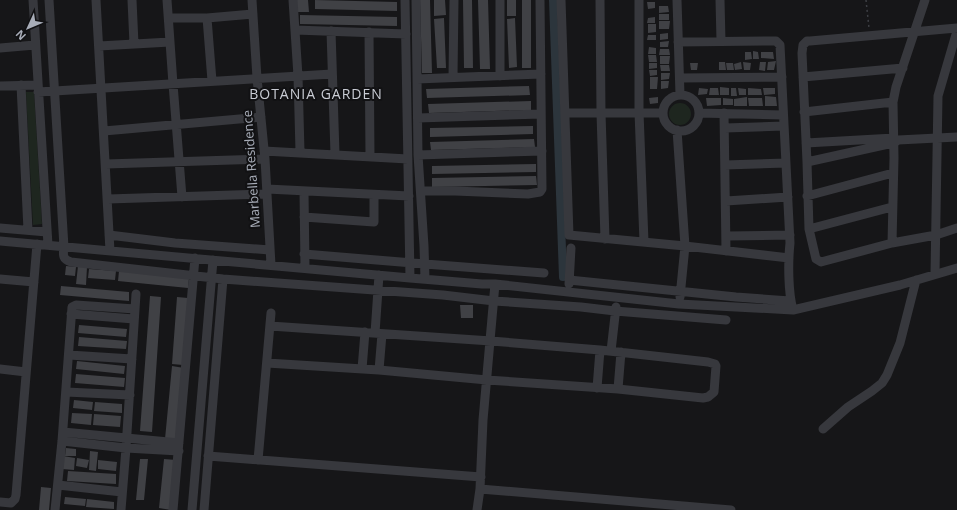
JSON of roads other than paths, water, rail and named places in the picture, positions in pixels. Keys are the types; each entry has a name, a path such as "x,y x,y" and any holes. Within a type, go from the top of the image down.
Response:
{"street":[{"path":"33,0 48,245"},
{"path":"49,0 64,258 71,262 223,278 726,320"},
{"path":"96,0 110,250"},
{"path":"132,0 134,44"},
{"path":"168,0 182,197"},
{"name":"Marbella Residence","path":"252,0 267,191 271,265"},
{"path":"293,0 298,76 300,152"},
{"path":"405,0 410,278"},
{"path":"416,0 418,156 425,279"},
{"path":"453,77 454,0"},
{"path":"500,0 500,76"},
{"path":"421,191 528,194 540,192 542,189 540,0"},
{"path":"562,0 569,236 685,246 789,258"},
{"path":"600,0 601,112 606,239"},
{"path":"639,0 639,112 644,242"},
{"path":"677,0 680,95"},
{"path":"720,0 721,41"},
{"path":"892,243 895,140 893,102 896,87 925,0"},
{"path":"169,18 207,18 253,14"},
{"path":"207,18 212,81"},
{"path":"957,28 810,41 804,43 802,48 807,162 808,229 816,259 821,262 892,243 936,235 957,228"},
{"path":"295,30 406,34"},
{"path":"331,31 335,154"},
{"path":"935,274 938,96 957,31"},
{"path":"369,32 370,157"},
{"path":"678,42 776,41 780,46 790,235 790,301 793,310"},
{"path":"99,46 170,42"},
{"path":"0,48 35,45"},
{"path":"803,77 903,68"},
{"path":"0,86 21,85 54,91 332,74"},
{"path":"417,79 541,74"},
{"path":"680,78 782,77"},
{"path":"21,85 28,230"},
{"path":"680,95 686,96 695,102 699,112 698,118 692,127 687,130 677,130 670,127 665,122 663,112 665,104 669,99 680,95"},
{"path":"804,112 893,102"},
{"path":"566,112 663,112"},
{"path":"699,112 783,116"},
{"path":"724,113 727,236 726,251"},
{"path":"418,118 541,114"},
{"path":"104,131 261,117"},
{"path":"725,128 784,126"},
{"path":"677,130 685,246 680,291 688,318"},
{"path":"806,143 957,136"},
{"path":"807,162 895,140"},
{"path":"418,156 542,151"},
{"path":"106,164 179,161 300,152 408,159"},
{"path":"725,165 786,163"},
{"path":"807,196 893,173"},
{"path":"108,200 267,191 304,191 409,196"},
{"path":"304,191 304,268"},
{"path":"304,217 374,222 374,195"},
{"path":"726,201 788,197"},
{"path":"808,229 892,207"},
{"path":"0,228 47,232"},
{"path":"109,235 270,250"},
{"path":"727,236 790,235"},
{"path":"0,241 410,278 496,284 683,305 793,310 916,280 957,268"},
{"path":"182,257 183,243"},
{"path":"0,502 11,503 15,499 37,244"},
{"path":"569,291 571,248"},
{"path":"304,254 544,272"},
{"path":"174,510 195,258"},
{"path":"192,510 213,260"},
{"path":"379,275 379,370"},
{"path":"204,510 223,278"},
{"path":"0,279 34,282"},
{"path":"569,280 790,301"},
{"path":"823,429 848,407 882,383 900,343 916,280"},
{"path":"482,284 490,300"},
{"path":"477,510 481,477 491,341 490,300 496,284"},
{"path":"121,510 136,294"},
{"path":"611,351 617,297"},
{"path":"55,510 63,437 72,307 76,304 135,309"},
{"path":"258,460 272,313"},
{"path":"71,314 134,319"},
{"path":"267,363 379,370 708,397 714,392 716,369 715,364 708,362 622,352 491,341 270,326"},
{"path":"362,369 365,332"},
{"path":"597,388 600,350"},
{"path":"618,389 622,352"},
{"path":"69,355 132,359"},
{"path":"0,369 26,372"},
{"path":"66,392 130,395"},
{"path":"63,437 127,438 179,447"},
{"path":"63,437 126,448 179,447"},
{"path":"208,456 481,477"},
{"path":"58,485 122,492"},
{"path":"480,489 686,508 731,510"}],"waterway":[{"path":"553,0 563,277"}],"district":[{"name":"BOTANIA GARDEN","path":"316,93"}]}
